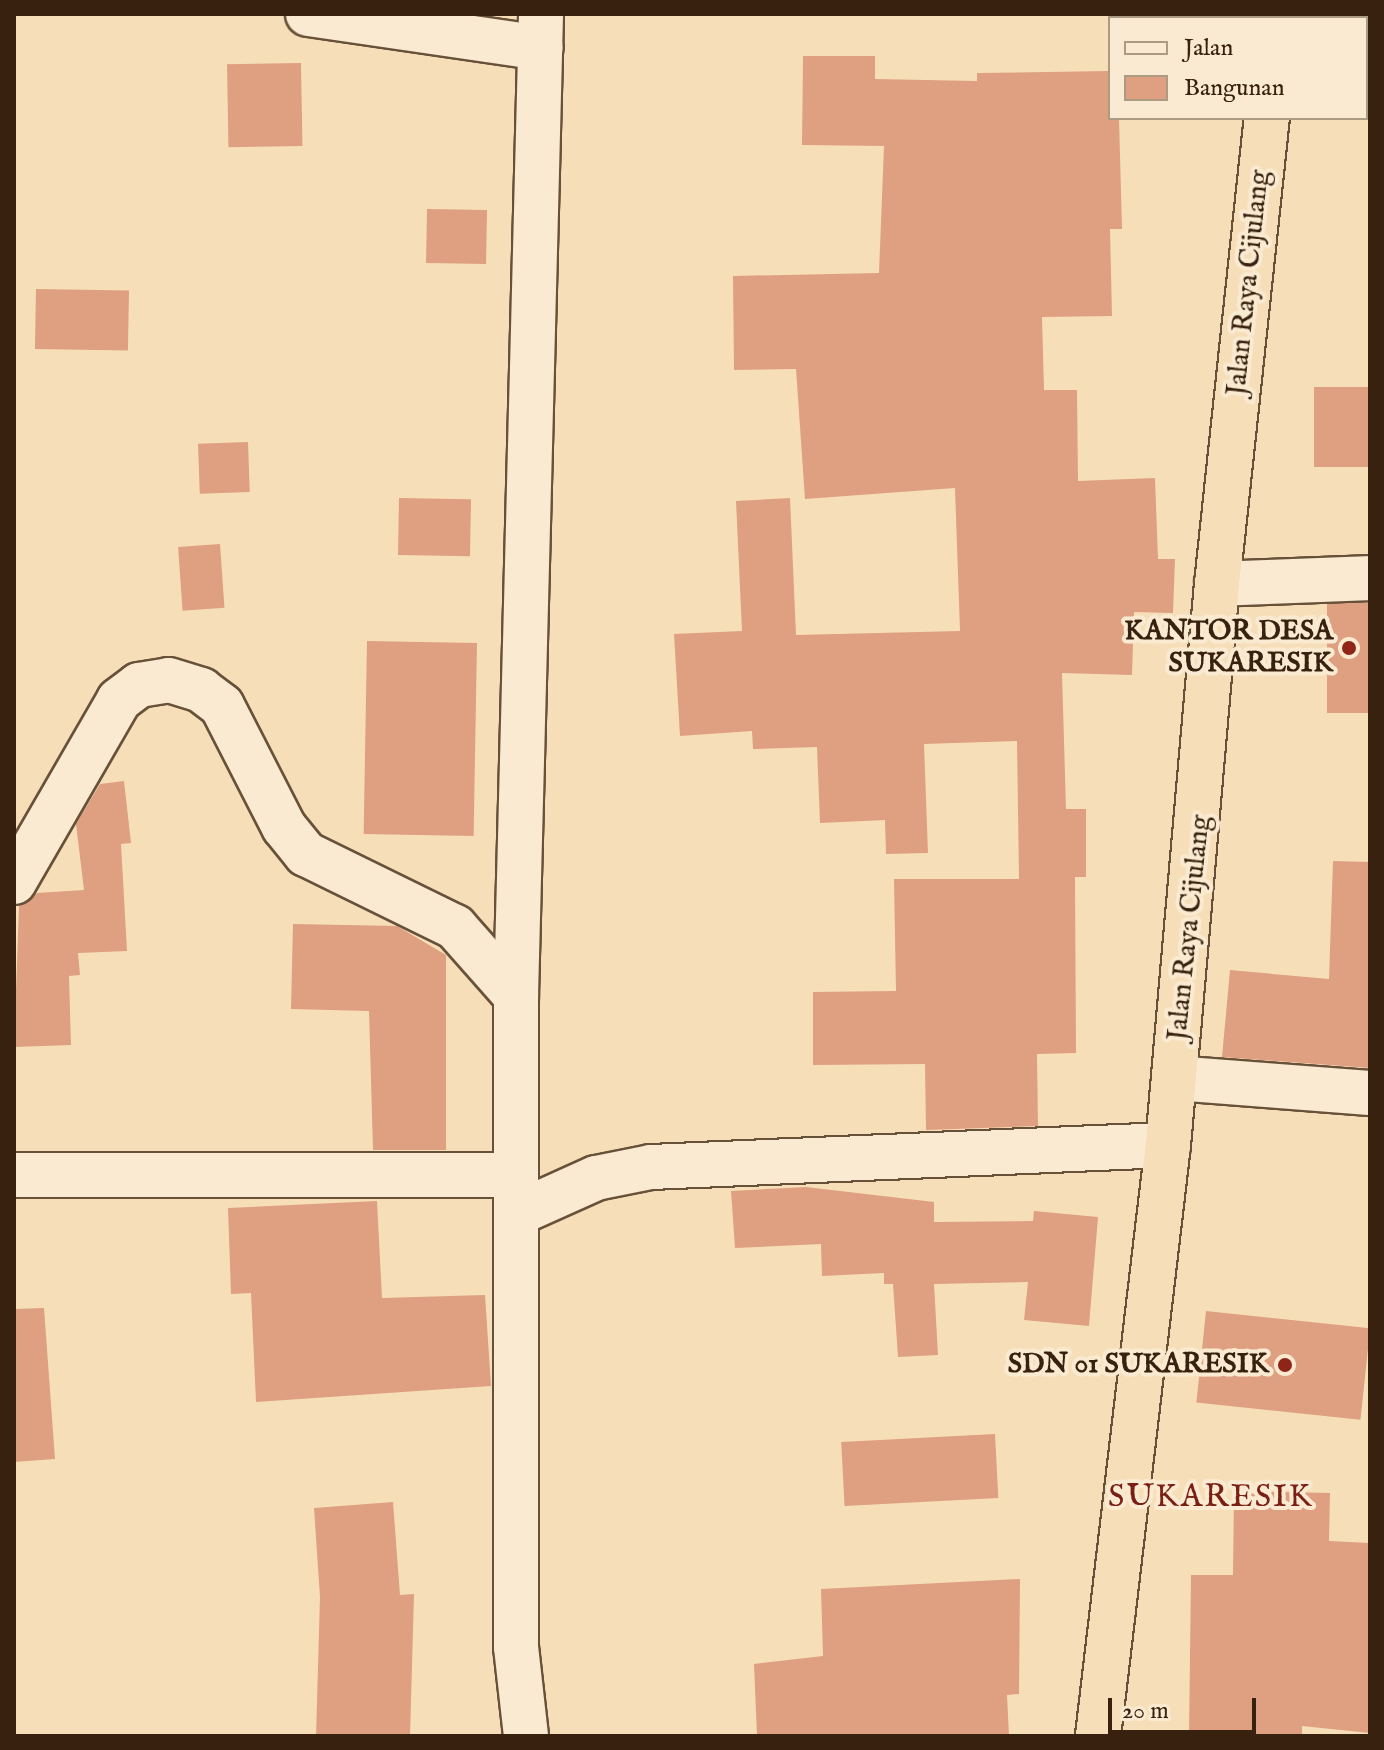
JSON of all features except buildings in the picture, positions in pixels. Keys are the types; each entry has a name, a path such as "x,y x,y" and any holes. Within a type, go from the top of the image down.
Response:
{"highway":[{"name":"Jalan Raya Cijulang","path":"1098,1736 1175,1078 1217,584 1267,120"}],"street":[{"path":"308,14 541,31 516,996 516,1647 526,1736"},
{"path":"1217,584 1370,578"},
{"path":"14,882 119,700 139,685 169,680 201,690 222,706 284,827 306,854 455,927 516,996"},
{"path":"1175,1078 1370,1093"},
{"path":"14,1175 516,1194 651,1167 1168,1145"}],"place":[{"name":"KANTOR DESA SUKARESIK","path":"1349,648"},
{"name":"SDN 01 SUKARESIK","path":"1285,1365"}],"district":[{"name":"SUKARESIK","path":"1211,1498"}]}
